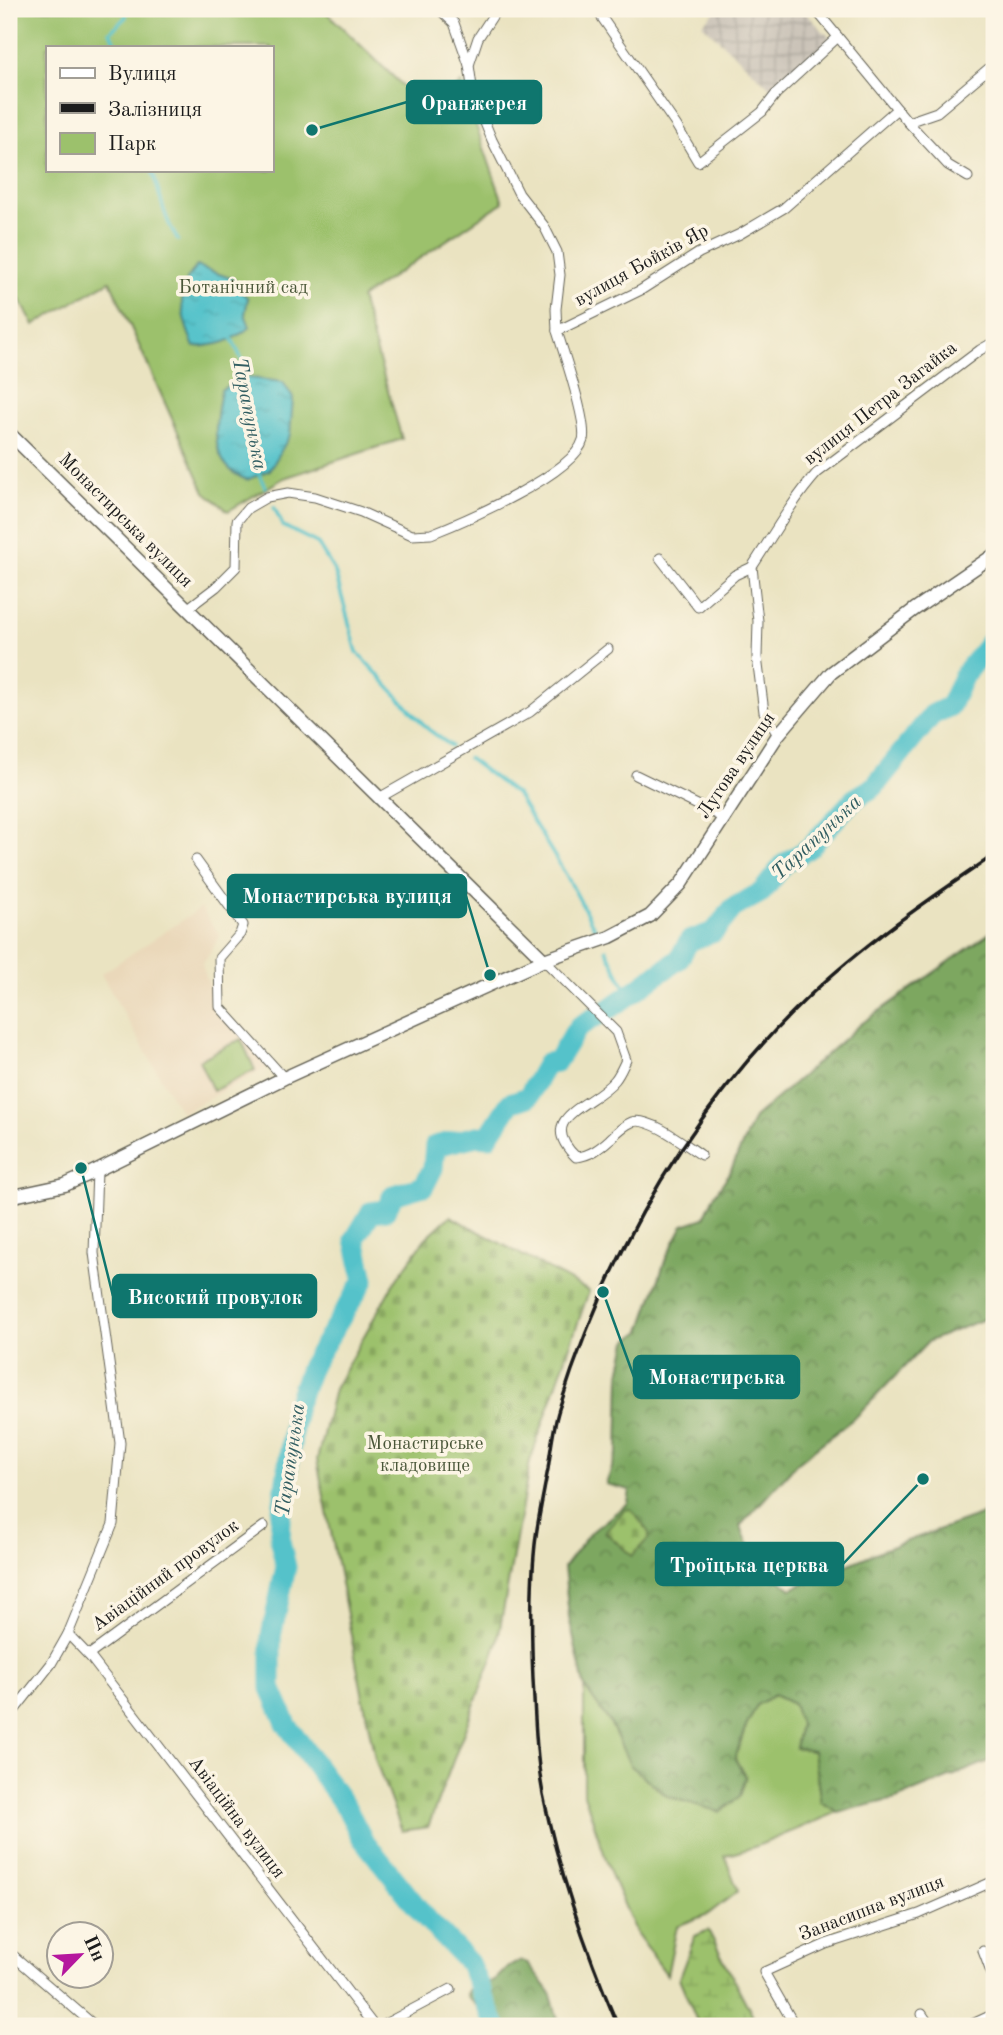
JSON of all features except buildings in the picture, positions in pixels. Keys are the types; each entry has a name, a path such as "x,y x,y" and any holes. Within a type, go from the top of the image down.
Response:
{"street":[{"path":"187,609 216,587 236,567 237,521 248,508 267,497 288,493 315,497 386,522 412,535 431,534 541,482 578,451 584,438 575,389 557,331 556,309 560,275 557,252 544,226 519,194 492,140 473,94 469,65 454,23 439,9"},
{"path":"469,65 478,38 497,9"},
{"path":"596,9 676,125 698,162 762,112 776,94 838,37"},
{"path":"817,9 897,109 948,165 968,177"},
{"path":"908,121 937,112 994,64"},
{"name":"вулиця Бойків Яр","path":"557,331 641,290 699,253 784,208 897,109"},
{"name":"вулиця Петра Загайка","path":"752,567 799,493 817,473 994,342"},
{"name":"Монастирська вулиця","path":"9,433 544,960"},
{"name":"Лугова вулиця","path":"9,1197 65,1185 97,1171 284,1078 544,960 610,937 650,916 681,884 778,735 831,674 915,609 994,555"},
{"path":"660,558 698,607 735,575 752,567 758,621 757,657 764,712 778,735"},
{"path":"379,798 530,712 608,649"},
{"path":"636,775 724,818"},
{"path":"196,860 243,925 240,933 219,958 220,1007 284,1078"},
{"path":"544,960 616,1032 626,1060 615,1081 567,1117 561,1127 561,1139 567,1148 576,1157 582,1157 598,1150 628,1123 640,1120 656,1126 701,1155"},
{"path":"9,1717 51,1664 68,1634 113,1524 120,1443 94,1253 97,1171"},
{"name":"Авіаційний провулок","path":"89,1655 264,1526"},
{"name":"Авіаційна вулиця","path":"68,1634 89,1655 374,2026"},
{"name":"Занасипна вулиця","path":"794,2026 764,1972 826,1944 919,1914 994,1881"},
{"path":"983,1951 994,1980"},
{"path":"9,1952 95,2026"},
{"path":"381,2026 451,1989"},
{"path":"922,2014 930,2026"},
{"path":"968,2026 994,2014"}],"shaded area":[{"path":"718,9 802,9 832,40 774,91 702,24"},
{"path":"201,908 220,936 202,965 218,1010 269,1067 181,1113 101,974"}],"green space":[{"name":"Ботанічний сад","path":"9,9 323,9 430,112 461,83 503,202 361,298 402,439 284,478 228,511 205,492 110,281 34,325 9,281"},
{"path":"994,930 994,1315 929,1341 858,1415 797,1463 740,1526 757,1563 791,1589 882,1550 994,1510 994,1707 990,1708 994,1716 994,1759 896,1799 838,1812 821,1802 813,1751 795,1748 800,1724 793,1704 774,1695 757,1705 744,1731 735,1759 746,1777 740,1796 720,1812 667,1796 630,1765 611,1724 584,1686 569,1617 564,1567 589,1534 628,1503 630,1490 606,1484 618,1451 620,1374 627,1341 641,1331 666,1258 683,1225 704,1218 714,1196 730,1172 754,1118 861,1024"},
{"path":"241,1039 255,1070 213,1091 199,1060"},
{"name":"Монастирське кладовище","path":"450,1216 589,1291 530,1461 497,1645 428,1827 402,1831 375,1759 317,1460 334,1389 392,1286 425,1239"},
{"path":"631,1509 649,1533 649,1538 632,1556 605,1532 624,1510"},
{"path":"584,1686 611,1724 630,1765 667,1796 720,1812 740,1796 746,1777 735,1759 757,1704 774,1695 793,1704 800,1724 795,1748 813,1751 821,1802 838,1812 757,1846 725,1856 738,1891 708,1914 677,1926 667,1975 637,1934 612,1877 584,1794"},
{"path":"708,1930 758,2026 699,2026 679,1978 695,1936"},
{"path":"521,1961 528,1963 550,1992 560,2026 487,2026 477,2006 467,1996 468,1990 494,1981 509,1966"}],"water":[{"path":"197,266 233,279 239,290 248,298 245,314 250,327 224,342 194,347 183,315 182,295 189,275"},
{"path":"243,377 283,382 293,398 290,435 270,470 247,480 225,464 220,454 216,430 221,390"}],"waterway":[{"name":"Тарапунька","path":"117,46 110,32 126,17 126,9"},
{"name":"Тарапунька","path":"153,172 166,215 178,240"},
{"name":"Тарапунька","path":"231,337 242,360 246,382"},
{"name":"Тарапунька","path":"258,472 265,487"},
{"name":"Тарапунька","path":"274,507 283,526 317,543 335,572 357,652 428,729 451,746"},
{"name":"Тарапунька","path":"496,2026 469,1963 425,1917 362,1838 347,1809 287,1725 271,1688 271,1636 286,1567 280,1541 281,1518 296,1406 311,1366 364,1280 355,1239 371,1212 386,1210 393,1195 424,1186 433,1168 435,1146 477,1136 488,1137 510,1103 528,1097 547,1063 556,1062 578,1027 611,1008 679,959 689,941 714,932 733,908 762,892 784,864 809,848 854,799 874,787 932,715 950,706 964,675 994,637"},
{"name":"Тарапунька","path":"981,655 994,654"},
{"name":"Тарапунька","path":"468,758 517,795 569,880 596,931"},
{"name":"Тарапунька","path":"606,949 629,995"}],"railway":[{"path":"618,2026 584,1941 565,1883 543,1794 537,1751 532,1643 533,1572 537,1528 559,1409 579,1351 627,1241 688,1138 724,1090 805,1000 849,960 994,855"}],"place":[{"name":"Оранжерея","path":"312,130"},
{"name":"Монастирська вулиця","path":"490,975"},
{"name":"Високий провулок","path":"81,1168"},
{"name":"Монастирська","path":"603,1292"},
{"name":"Троїцька церква","path":"923,1479"}]}
